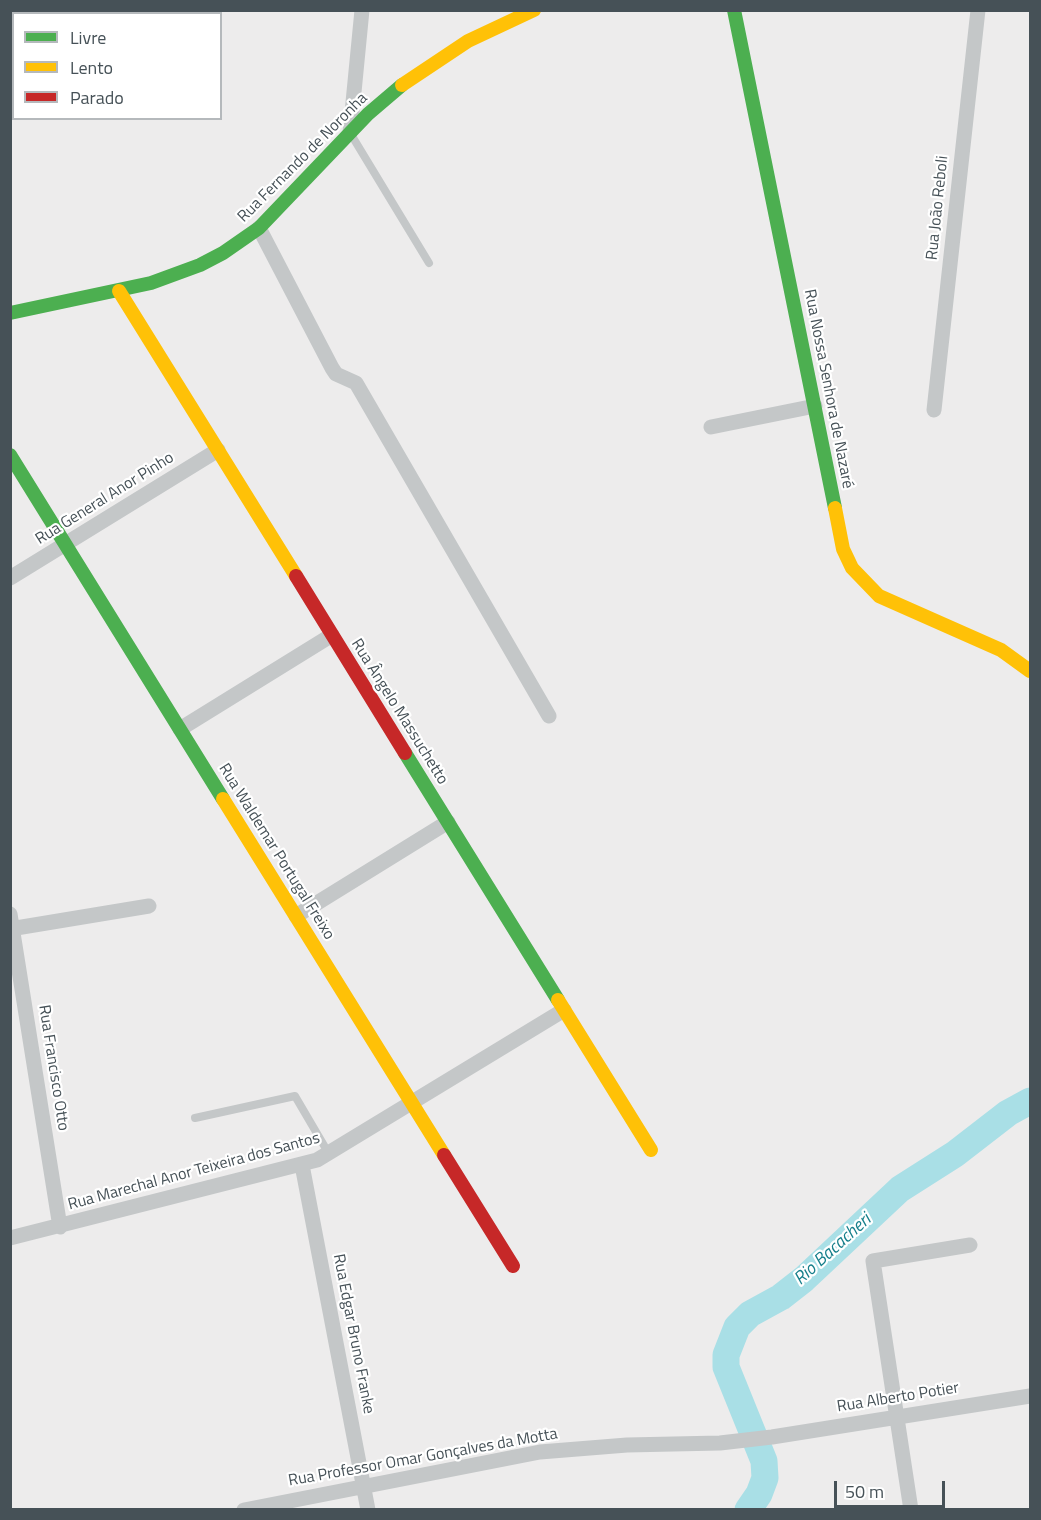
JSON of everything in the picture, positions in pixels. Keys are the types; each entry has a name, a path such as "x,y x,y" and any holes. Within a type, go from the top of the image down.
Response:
{"street":[{"path":"350,133 362,10"},
{"name":"Rua Fernando de Noronha","path":"10,313 119,291 168,278 200,265 259,228 389,95 437,58 498,25 534,10"},
{"name":"Rua Nossa Senhora de Nazaré","path":"734,10 843,549 852,568 879,596 1007,653 1030,671"},
{"name":"Rua João Reboli","path":"934,410 978,10"},
{"path":"259,228 332,368 336,374 356,383 549,716"},
{"name":"Rua Ângelo Massuchetto","path":"119,291 651,1150"},
{"path":"711,427 815,406"},
{"name":"Rua General Anor Pinho","path":"10,578 218,450"},
{"name":"Rua Waldemar Portugal Freixo","path":"10,455 513,1266"},
{"path":"180,729 332,635"},
{"path":"296,916 448,822"},
{"path":"11,924 149,906"},
{"name":"Rua Francisco Otto","path":"11,924 60,1227"},
{"name":"Rua Marechal Anor Teixeira dos Santos","path":"10,1238 302,1165 330,1155 564,1010"},
{"name":"Rua Edgar Bruno Franke","path":"302,1165 368,1509"},
{"path":"911,1509 873,1261 970,1245"},
{"name":"Rua Alberto Potier","path":"752,1439 1030,1396"},
{"name":"Rua Professor Omar Gonçalves da Motta","path":"244,1509 540,1452 752,1439"}],"lane":[{"path":"350,133 429,263"},
{"path":"195,1119 295,1096 330,1155"}],"waterway":[{"name":"Rio Bacacheri","path":"748,1510 759,1494 765,1478 764,1461 726,1367 726,1355 737,1327 750,1314 781,1297 804,1279 900,1189 955,1154 1008,1113 1030,1101"}],"traffic: fast":[{"path":"734,10 835,508"},
{"path":"10,313 151,283 200,265 223,253 259,228 368,114 402,85"},
{"path":"10,455 223,799"},
{"path":"405,753 558,1000"}],"traffic: slow":[{"path":"402,85 468,41 534,10"},
{"path":"119,291 296,576"},
{"path":"835,508 843,549 852,568 879,596 1001,650 1030,671"},
{"path":"223,799 444,1155"},
{"path":"558,1000 651,1150"}],"traffic: jam":[{"path":"296,576 405,753"},
{"path":"444,1155 513,1266"}]}
